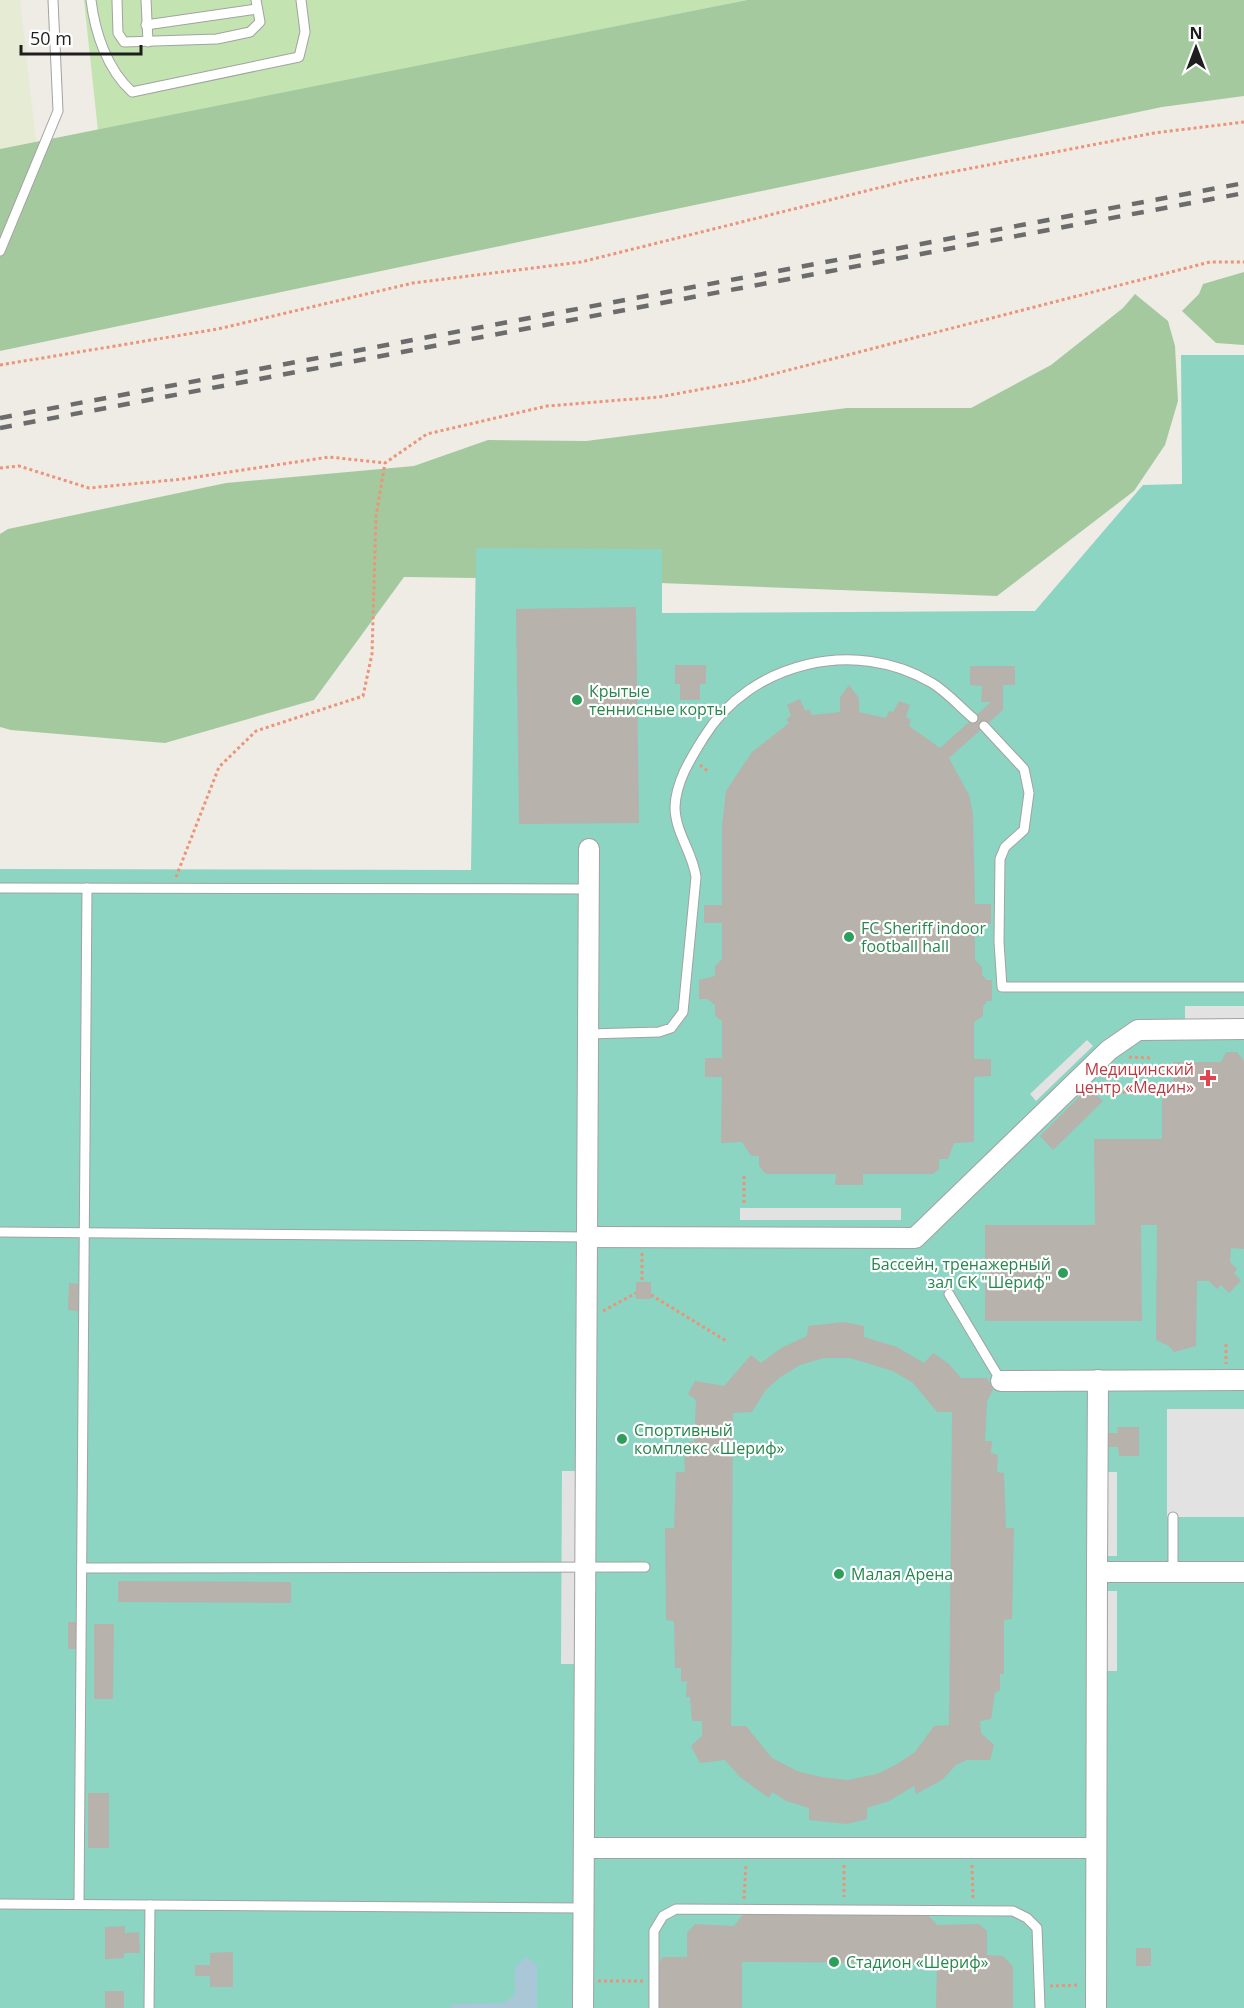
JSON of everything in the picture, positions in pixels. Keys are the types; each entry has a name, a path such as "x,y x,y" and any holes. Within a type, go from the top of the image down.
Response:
{"street":[{"path":"583,2008 589,849"},
{"path":"587,1237 915,1238 1108,1050 1138,1029 1244,1029"},
{"path":"1096,2008 1098,1380"},
{"path":"1001,1381 1244,1380"},
{"path":"1097,1572 1244,1572"},
{"path":"584,1848 1096,1848"}],"lane":[{"path":"0,252 58,111 53,0"},
{"path":"91,0 94,28 119,80 132,92 299,57 305,32 301,0"},
{"path":"117,0 118,33 124,42 217,39 250,32 260,22 257,5 146,25"},
{"path":"146,0 148,42"},
{"path":"588,1034 659,1032 671,1028 683,1012 696,876 694,865 680,831 675,808 684,769 716,718 755,684 791,668 836,659 890,666 932,683 973,718"},
{"path":"984,726 1024,769 1029,794 1024,830 1005,846 1000,859 999,942 1002,987 1244,987"},
{"path":"0,888 589,889"},
{"path":"79,1904 87,888"},
{"path":"0,1232 587,1237"},
{"path":"949,1294 1001,1381"},
{"path":"1173,1517 1173,1572"},
{"path":"82,1568 645,1567"},
{"path":"0,1904 583,1908"},
{"path":"149,2008 150,1905"},
{"path":"654,2008 654,1931 663,1916 676,1909 1013,1911 1027,1918 1037,1929 1040,2008"}],"path":[{"path":"0,364 218,329 413,283 581,262 910,180 1154,133 1244,122"},
{"path":"0,468 19,466 89,488 183,479 329,458 385,463 427,434 460,426 547,406 659,397 746,381 1210,262 1244,262"},
{"path":"171,888 219,767 256,731 363,696 372,654 376,516 385,463"},
{"path":"699,764 709,772"},
{"path":"1124,1057 1151,1058"},
{"path":"1124,1092 1151,1092"},
{"path":"744,1176 744,1206"},
{"path":"642,1237 642,1282"},
{"path":"587,1320 636,1293"},
{"path":"651,1295 728,1342"},
{"path":"1226,1344 1226,1369"},
{"path":"744,1909 746,1847"},
{"path":"844,1848 844,1909"},
{"path":"971,1848 973,1910"},
{"path":"583,1981 654,1981"},
{"path":"1039,1986 1096,1985"}],"green space":[{"path":"0,0 20,0 36,142 0,149"},
{"path":"84,0 747,0 98,131"},
{"path":"747,0 1244,0 1244,96 1162,107 0,351 0,149"},
{"path":"1244,272 1244,345 1216,343 1182,311 1199,294 1203,284"},
{"path":"1135,294 1168,321 1175,346 1178,401 1165,445 1134,491 997,596 557,579 404,577 314,700 165,743 11,730 0,727 0,534 8,529 226,483 414,466 488,440 586,441 847,408 971,408 1051,365 1123,308"},
{"name":"Спортивный комплекс «Шериф»","path":"1181,355 1244,355 1244,2008 0,2008 0,869 471,870 476,548 662,549 662,613 1035,611 1143,485 1182,484"}],"shaded area":[{"path":"1185,1006 1244,1006 1244,1019 1185,1019"},
{"path":"1087,1040 1093,1046 1036,1101 1030,1094"},
{"path":"740,1208 901,1208 901,1220 740,1220"},
{"path":"1167,1409 1244,1409 1244,1517 1167,1517"},
{"path":"562,1471 578,1471 577,1664 561,1664"},
{"path":"1104,1472 1117,1472 1117,1556 1104,1556"},
{"path":"1104,1591 1117,1591 1117,1671 1105,1671"}],"water":[{"path":"526,1957 537,1965 537,2008 450,2008 453,2004 504,2003 515,1995 515,1967"}],"building":[{"name":"Крытые теннисные корты","path":"636,607 639,823 519,824 516,609"},
{"path":"675,665 706,665 706,684 700,684 700,700 680,700 680,684 675,684"},
{"name":"FC Sheriff indoor football hall","path":"970,666 1015,666 1015,685 1003,685 1003,710 949,758 969,795 973,814 975,904 991,904 991,924 975,924 975,960 982,967 982,975 987,980 992,980 992,1001 987,1001 983,1007 983,1016 974,1022 974,1059 991,1059 991,1076 974,1077 974,1142 954,1143 948,1159 939,1159 939,1169 933,1174 863,1174 863,1185 835,1185 836,1174 766,1174 759,1166 759,1156 751,1156 742,1142 721,1143 722,1077 705,1077 705,1058 722,1058 722,1021 715,1016 715,1005 707,999 699,999 699,980 715,976 715,966 722,959 722,923 704,923 704,905 722,905 722,826 726,791 752,752 789,723 786,719 791,716 787,705 800,699 805,711 809,709 812,715 840,712 840,697 849,685 859,698 859,712 886,718 889,711 893,712 899,701 910,705 906,717 911,720 909,726 940,748 991,702 981,702 982,686 970,685"},
{"path":"1226,1052 1237,1052 1244,1061 1244,1249 1231,1248 1230,1262 1237,1269 1234,1273 1241,1281 1229,1293 1221,1285 1217,1289 1209,1281 1197,1281 1196,1346 1174,1352 1169,1346 1156,1340 1157,1225 1141,1225 1142,1321 985,1321 985,1225 1095,1225 1094,1139 1162,1139 1162,1093 1173,1093 1173,1062 1221,1062"},
{"path":"1089,1087 1103,1101 1053,1150 1040,1136"},
{"path":"636,1282 651,1282 651,1299 636,1299"},
{"path":"69,1283 78,1284 78,1311 68,1310"},
{"path":"844,1322 864,1326 864,1337 897,1347 924,1363 933,1353 949,1364 961,1378 987,1378 993,1390 987,1401 985,1441 992,1441 991,1453 998,1455 997,1472 1004,1473 1006,1528 1014,1528 1012,1619 1004,1620 1004,1674 1000,1674 1000,1690 995,1693 991,1719 980,1721 981,1733 994,1745 990,1760 967,1760 956,1765 942,1780 916,1794 914,1786 889,1801 867,1808 867,1819 847,1824 809,1820 809,1808 786,1801 772,1792 769,1798 740,1777 725,1760 700,1763 691,1746 702,1736 702,1721 692,1721 690,1697 686,1697 687,1681 681,1682 681,1668 675,1668 674,1621 666,1620 665,1528 674,1528 676,1472 685,1472 684,1457 689,1457 688,1442 694,1442 696,1400 688,1394 695,1381 724,1386 751,1355 761,1363 781,1348 807,1336 808,1326","holes":["824,1358 850,1358 893,1371 913,1383 937,1412 952,1412 949,1725 934,1726 915,1752 897,1764 877,1774 848,1780 797,1771 772,1758 746,1726 731,1726 733,1413 752,1412 765,1391 779,1378 800,1365"]},
{"path":"1117,1427 1139,1427 1139,1456 1119,1456 1118,1447 1107,1447 1107,1433 1118,1433"},
{"path":"118,1581 291,1582 291,1603 118,1602"},
{"path":"68,1622 78,1622 77,1649 68,1649"},
{"path":"94,1624 114,1624 113,1699 94,1699"},
{"path":"88,1793 109,1793 109,1848 88,1848"},
{"name":"Стадион «Шериф»","path":"744,1913 927,1914 937,1925 979,1924 987,1931 987,1955 1003,1956 1013,1967 1013,2008 936,2008 937,1963 742,1962 742,2008 655,2008 655,1969 663,1957 687,1957 687,1933 695,1924 734,1926"},
{"path":"125,1926 125,1933 139,1932 140,1953 124,1953 124,1958 105,1959 105,1927"},
{"path":"1136,1948 1151,1948 1151,1966 1136,1966"},
{"path":"233,1952 233,1987 210,1987 210,1976 195,1976 195,1965 210,1965 210,1953"},
{"path":"105,1991 124,1991 124,2008 105,2008"}],"railway":[{"path":"0,418 1244,183"},
{"path":"0,428 1244,193"}],"place":[{"name":"Крытые теннисные корты","path":"577,700"},
{"name":"FC Sheriff indoor football hall","path":"849,937"},
{"name":"Медицинский центр «Медин»","path":"1208,1078"},
{"name":"Бассейн, тренажерный зал СК \"Шериф\"","path":"1063,1273"},
{"name":"Спортивный комплекс «Шериф»","path":"622,1439"},
{"name":"Малая Арена","path":"839,1574"},
{"name":"Стадион «Шериф»","path":"834,1962"}]}
